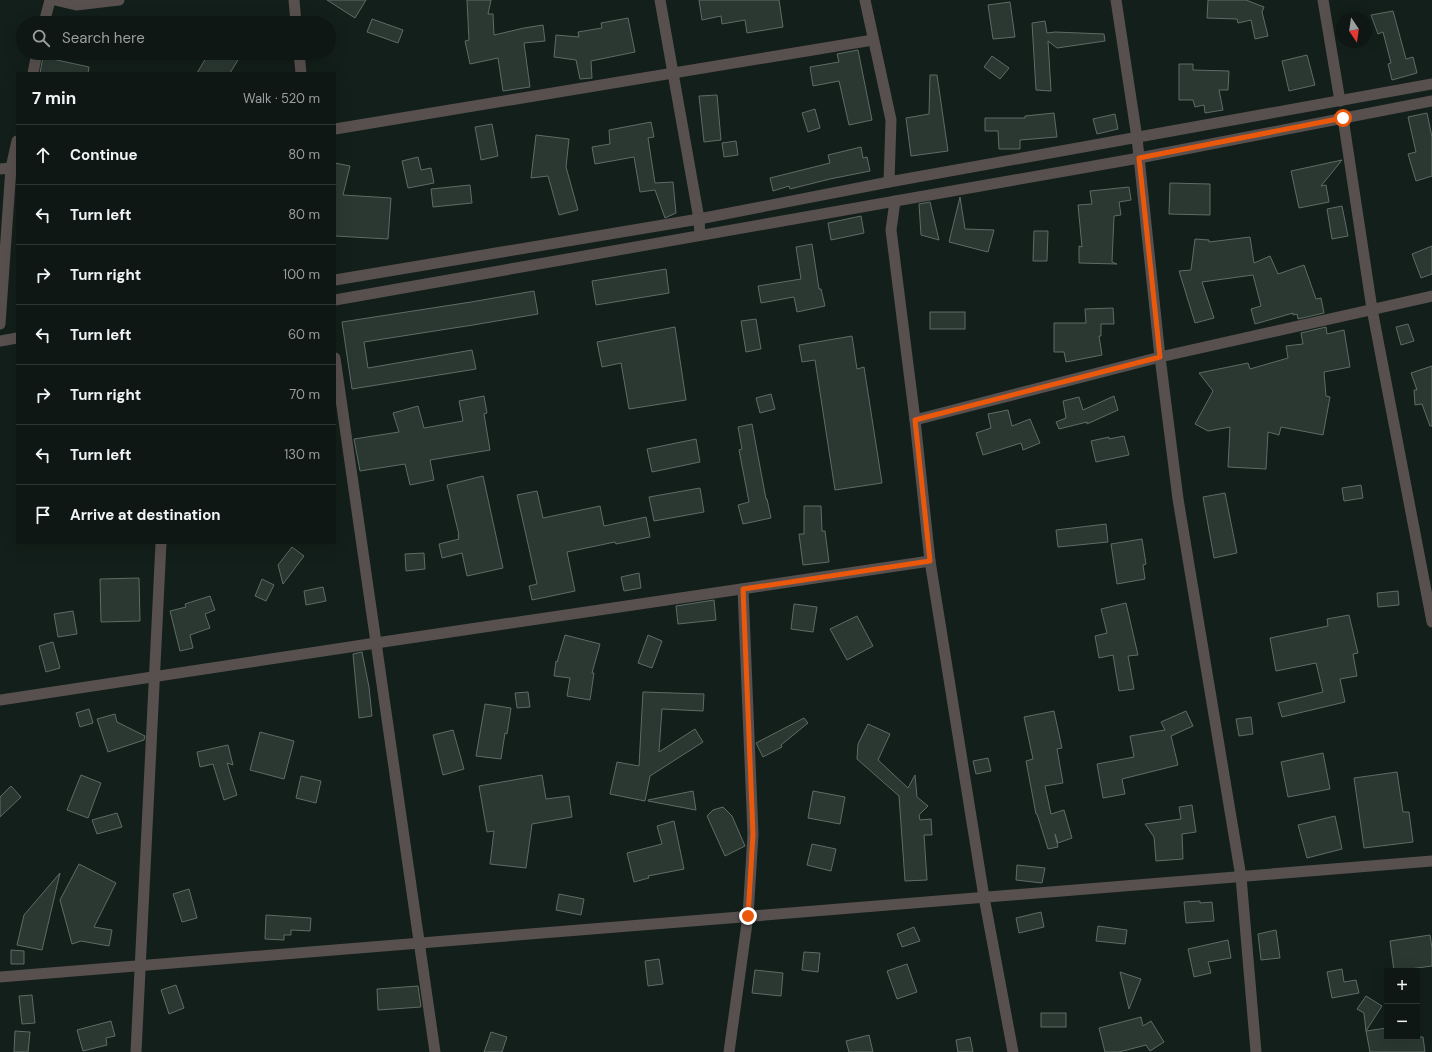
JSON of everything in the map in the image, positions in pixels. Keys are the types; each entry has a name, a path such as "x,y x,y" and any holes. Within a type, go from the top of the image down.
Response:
{"street":[{"path":"46,16 50,0"},
{"path":"55,0 76,5 119,0"},
{"path":"294,0 295,16"},
{"path":"660,0 700,235"},
{"path":"865,0 891,120 889,182"},
{"path":"1116,0 1137,138 1160,357 1178,499 1241,877 1256,1052"},
{"path":"1323,0 1340,101"},
{"path":"336,130 873,40"},
{"path":"33,72 36,60"},
{"path":"300,60 301,72"},
{"path":"336,280 698,219 889,182 1432,84"},
{"path":"336,300 1139,158 1432,101"},
{"path":"1343,118 1372,309 1432,622"},
{"path":"0,324 9,168 16,144"},
{"path":"895,201 891,230 915,420 930,561 984,897 1013,1052"},
{"path":"915,420 1160,357 1432,296"},
{"path":"0,341 16,338"},
{"path":"0,347 16,346"},
{"path":"336,365 435,1052"},
{"path":"136,1052 161,544"},
{"path":"0,700 930,561"},
{"path":"729,1052 748,916 753,834 743,589"},
{"path":"0,977 1432,861"}],"building":[{"path":"327,0 366,0 355,18"},
{"path":"467,0 491,0 488,14 493,14 494,35 543,25 545,41 524,43 530,87 503,91 498,58 470,64 465,41 469,40"},
{"path":"699,0 779,0 783,27 747,33 745,20 722,24 721,16 702,20"},
{"path":"1208,0 1246,0 1264,7 1262,12 1268,36 1255,39 1251,20 1238,23 1237,19 1207,18"},
{"path":"1010,2 1015,37 993,39 988,5"},
{"path":"1393,11 1406,59 1413,57 1417,73 1392,80 1388,64 1391,63 1383,32 1378,34 1372,15"},
{"path":"628,18 635,52 591,61 592,78 580,79 576,60 554,57 556,35 579,37 578,32 602,28 601,23"},
{"path":"372,19 403,30 398,43 367,32"},
{"path":"1045,21 1047,33 1104,34 1105,41 1057,48 1048,41 1051,91 1036,90 1032,23"},
{"path":"858,50 872,120 849,125 839,81 813,86 810,67 839,62 837,54"},
{"path":"1307,55 1315,85 1289,91 1282,61"},
{"path":"992,56 1009,68 1000,79 984,67"},
{"path":"42,60 57,60 89,67 88,72 40,72"},
{"path":"205,60 238,60 231,72 198,72"},
{"path":"1179,64 1193,64 1193,70 1229,71 1228,90 1219,90 1223,110 1205,113 1204,105 1195,107 1193,100 1179,100"},
{"path":"930,75 937,75 948,151 911,156 906,118 929,114"},
{"path":"717,95 721,140 704,142 699,96"},
{"path":"815,109 820,128 808,132 802,113"},
{"path":"1054,113 1057,137 1020,140 1020,149 999,149 998,131 985,131 985,118 1025,118 1025,116"},
{"path":"1427,113 1432,137 1432,176 1416,181 1408,154 1416,152 1408,117"},
{"path":"1115,114 1118,129 1097,134 1093,119"},
{"path":"651,122 654,137 648,138 655,183 673,182 676,213 665,218 655,190 640,192 634,157 595,164 592,147 610,144 609,130"},
{"path":"492,124 498,156 481,160 475,127"},
{"path":"536,135 569,139 566,167 578,210 559,215 548,176 531,178"},
{"path":"736,141 738,155 724,157 722,143"},
{"path":"861,147 863,158 867,157 870,171 790,189 789,186 773,191 770,178 830,163 828,155"},
{"path":"418,157 421,170 431,168 434,183 408,188 402,161"},
{"path":"1342,160 1321,186 1326,185 1329,202 1299,208 1291,171"},
{"path":"336,163 350,166 343,195 391,198 388,239 336,236"},
{"path":"1170,183 1210,184 1210,215 1169,214"},
{"path":"470,185 472,203 433,207 431,189"},
{"path":"1129,187 1131,200 1119,202 1121,215 1114,216 1112,262 1117,264 1079,263 1079,246 1082,247 1078,205 1092,204 1090,191"},
{"path":"960,197 965,229 994,230 988,252 949,242"},
{"path":"930,202 939,240 921,235 919,204"},
{"path":"1342,206 1348,236 1332,239 1327,209"},
{"path":"861,216 864,233 831,240 828,223"},
{"path":"1034,231 1048,231 1047,261 1033,261"},
{"path":"1250,237 1254,263 1270,256 1278,274 1304,265 1316,299 1321,298 1324,313 1298,319 1297,314 1293,315 1293,313 1255,324 1251,309 1261,306 1253,275 1202,282 1214,318 1195,323 1179,271 1191,270 1195,239 1209,240 1209,242"},
{"path":"812,244 819,289 821,289 825,306 797,312 794,297 761,303 758,286 801,279 796,247"},
{"path":"1432,246 1432,274 1421,278 1412,254"},
{"path":"666,269 669,293 596,305 592,281"},
{"path":"534,291 538,314 364,342 368,368 472,350 476,369 352,389 342,322"},
{"path":"1113,308 1114,324 1101,324 1101,336 1099,336 1102,355 1066,362 1064,352 1054,352 1054,323 1086,323 1085,309"},
{"path":"930,312 965,312 965,329 930,329"},
{"path":"756,319 761,349 746,352 741,321"},
{"path":"1408,324 1414,341 1401,345 1396,327"},
{"path":"675,327 686,400 629,409 621,363 602,367 597,342"},
{"path":"1326,327 1327,334 1344,330 1350,367 1324,372 1326,396 1330,397 1323,435 1281,427 1279,435 1268,432 1266,469 1228,467 1230,427 1208,431 1195,424 1213,391 1199,373 1248,363 1250,369 1288,358 1286,346 1303,344 1301,333"},
{"path":"852,336 857,369 864,367 882,483 835,490 815,360 802,362 799,345"},
{"path":"1432,366 1432,426 1430,426 1422,404 1415,405 1414,390 1417,390 1411,373"},
{"path":"771,394 775,409 760,413 756,398"},
{"path":"484,396 487,413 484,414 490,450 430,460 434,480 410,485 405,464 360,471 354,439 399,432 393,413 418,406 424,428 463,421 459,401"},
{"path":"1114,396 1118,410 1087,424 1087,422 1059,429 1056,422 1066,418 1063,401 1079,397 1083,410"},
{"path":"1008,410 1012,426 1030,419 1040,443 1023,450 1021,443 983,455 976,433 991,428 988,414"},
{"path":"752,424 771,518 743,524 738,505 749,502 739,450 742,449 738,427"},
{"path":"1124,436 1129,455 1096,462 1091,441 1109,437 1109,439"},
{"path":"696,439 700,462 652,472 647,449"},
{"path":"483,476 503,568 467,576 462,553 442,558 439,544 459,539 447,485"},
{"path":"1361,485 1363,498 1344,501 1342,488"},
{"path":"700,488 704,512 654,521 649,497"},
{"path":"537,491 543,518 600,506 604,526 646,517 650,537 616,544 615,542 567,552 575,591 532,600 529,586 537,584 517,495"},
{"path":"1225,493 1237,553 1214,558 1203,497"},
{"path":"804,506 821,506 822,531 825,531 829,562 803,565 799,534 804,534"},
{"path":"1106,524 1108,542 1058,547 1056,530"},
{"path":"1142,539 1146,564 1143,565 1145,579 1117,584 1111,544"},
{"path":"292,547 304,556 283,584 278,565"},
{"path":"424,553 425,569 406,571 405,554"},
{"path":"639,573 641,588 624,591 621,577"},
{"path":"139,578 140,621 101,622 100,579"},
{"path":"262,579 274,585 266,601 255,596"},
{"path":"323,587 326,601 306,605 304,591"},
{"path":"1398,591 1399,605 1378,607 1377,593"},
{"path":"210,596 215,610 205,614 210,628 190,635 193,648 180,651 170,611 186,607 185,604"},
{"path":"714,600 716,620 678,624 676,606"},
{"path":"1126,603 1138,655 1128,656 1134,689 1119,691 1113,655 1099,658 1095,636 1107,633 1101,609"},
{"path":"794,604 817,607 813,632 791,629"},
{"path":"73,611 77,634 58,637 54,614"},
{"path":"1349,615 1358,653 1353,654 1357,676 1340,679 1345,702 1282,717 1278,703 1323,692 1316,663 1276,671 1270,638 1328,626 1327,619"},
{"path":"857,616 873,646 847,660 830,629"},
{"path":"565,635 600,644 592,673 594,673 590,700 567,696 570,678 554,676 556,661 557,662"},
{"path":"648,635 662,641 652,668 638,663"},
{"path":"53,642 60,668 46,672 39,646"},
{"path":"362,652 369,687 372,716 359,718 353,654"},
{"path":"528,692 530,707 517,708 515,693"},
{"path":"643,692 704,694 703,711 662,709 659,752 695,729 703,742 650,776 645,801 610,794 617,762 639,766"},
{"path":"485,704 511,708 501,759 476,756"},
{"path":"89,709 93,723 80,727 76,713"},
{"path":"1054,711 1062,748 1057,749 1063,783 1045,786 1051,814 1064,810 1072,838 1058,843 1055,834 1058,847 1048,849 1036,814 1026,761 1033,759 1024,717"},
{"path":"1186,711 1193,726 1171,736 1178,765 1122,779 1125,794 1103,798 1097,764 1134,757 1130,736 1165,730 1161,722"},
{"path":"115,714 117,722 145,736 144,740 108,752 97,719"},
{"path":"1251,717 1253,734 1239,736 1236,719"},
{"path":"804,718 808,723 781,745 782,747 763,757 756,743"},
{"path":"868,724 890,734 878,760 908,788 915,775 917,797 928,806 919,815 920,820 931,819 932,835 924,835 927,880 905,881 899,796 857,759 858,744"},
{"path":"453,730 464,769 443,775 433,735"},
{"path":"260,732 294,741 284,779 250,770"},
{"path":"228,745 233,765 227,763 237,795 224,800 213,764 200,767 197,752"},
{"path":"1323,753 1330,789 1288,797 1281,762"},
{"path":"988,758 991,771 976,774 973,761"},
{"path":"1397,772 1403,812 1409,812 1413,842 1364,848 1354,778"},
{"path":"81,775 101,783 88,818 67,810"},
{"path":"542,775 546,799 569,796 572,817 532,824 526,868 490,864 494,831 487,832 479,786"},
{"path":"301,776 321,781 316,803 296,798"},
{"path":"11,786 21,797 0,817 0,797"},
{"path":"693,791 696,810 648,801 648,800"},
{"path":"813,791 845,797 840,824 808,818"},
{"path":"1192,805 1196,832 1182,834 1183,859 1156,861 1154,837 1145,824 1181,819 1179,807"},
{"path":"723,807 732,816 745,846 725,856 707,816 713,810"},
{"path":"117,813 122,827 97,834 92,820"},
{"path":"1335,816 1342,849 1307,858 1298,825"},
{"path":"674,821 684,869 648,876 649,878 634,882 627,853 662,844 657,826"},
{"path":"812,844 836,849 831,871 807,865"},
{"path":"79,864 116,883 94,927 112,930 109,946 81,941 72,944 60,900"},
{"path":"1017,865 1045,868 1042,883 1016,880"},
{"path":"60,873 42,950 17,945 24,915"},
{"path":"189,889 197,918 182,922 173,894"},
{"path":"559,894 584,899 581,915 556,910"},
{"path":"1200,901 1200,903 1212,902 1214,921 1186,923 1184,902"},
{"path":"1041,912 1044,927 1019,933 1016,918"},
{"path":"266,915 311,918 310,931 291,930 291,935 284,935 284,940 265,939"},
{"path":"1098,926 1127,930 1125,944 1096,941"},
{"path":"914,927 920,941 902,947 897,934"},
{"path":"1276,930 1280,958 1261,960 1258,934"},
{"path":"1430,935 1432,966 1417,968 1394,968 1390,941"},
{"path":"1228,940 1231,958 1208,962 1211,973 1194,977 1188,949"},
{"path":"11,950 24,951 24,964 11,964"},
{"path":"804,952 820,953 818,972 802,970"},
{"path":"659,959 663,984 648,986 645,961"},
{"path":"907,964 917,992 897,999 887,971"},
{"path":"1342,969 1344,982 1356,980 1359,993 1332,998 1327,972"},
{"path":"755,970 783,973 781,996 752,993"},
{"path":"1120,972 1141,979 1129,1009"},
{"path":"176,985 184,1008 169,1014 161,990"},
{"path":"418,986 421,1007 378,1010 377,989"},
{"path":"32,995 35,1023 22,1024 19,996"},
{"path":"1366,996 1382,1006 1366,1031 1364,1013 1357,1009"},
{"path":"1041,1013 1066,1013 1066,1027 1041,1027"},
{"path":"1141,1017 1143,1026 1151,1021 1164,1042 1150,1051 1146,1045 1119,1052 1105,1052 1099,1028"},
{"path":"111,1021 115,1036 106,1038 107,1045 83,1051 77,1030"},
{"path":"1384,1028 1384,1040 1420,1040 1420,1037 1423,1037 1425,1052 1370,1052 1366,1031"},
{"path":"15,1031 30,1032 28,1052 14,1052"},
{"path":"491,1032 507,1037 502,1052 484,1052"},
{"path":"869,1035 873,1052 849,1052 846,1041"},
{"path":"970,1037 973,1052 958,1052 956,1040"}],"route":[{"path":"748,916 753,834 743,589 930,561 915,420 1160,357 1139,158 1343,118"}]}
